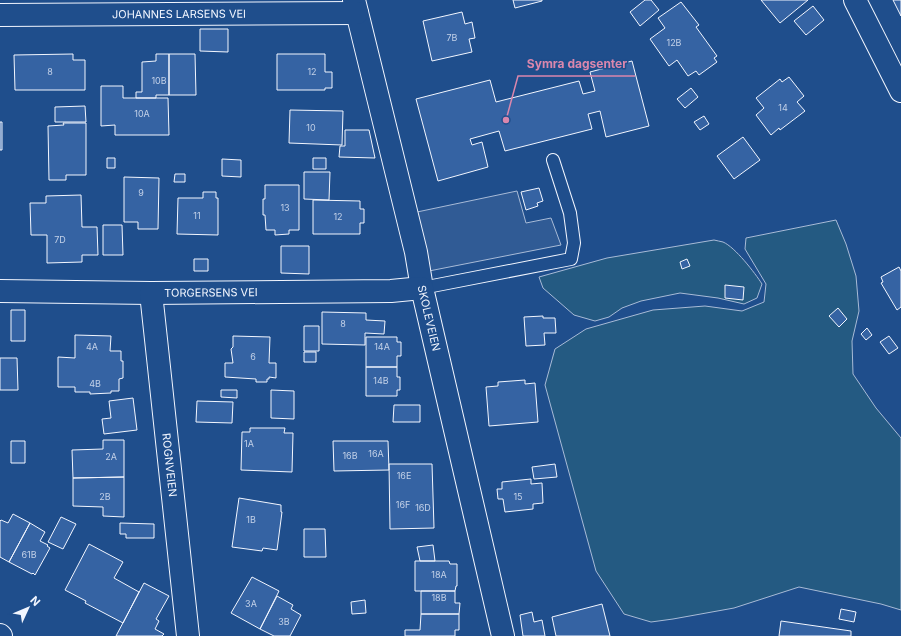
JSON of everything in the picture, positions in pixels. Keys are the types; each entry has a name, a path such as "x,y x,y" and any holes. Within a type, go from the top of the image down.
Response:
{"street":[{"path":"855,0 901,91"},
{"name":"JOHANNES LARSENS VEI","path":"0,15 356,7"},
{"name":"SKOLEVEIEN","path":"356,7 416,252 422,288 503,636"},
{"name":"TORGERSENS VEI","path":"0,291 152,293 391,291 422,288"},
{"name":"ROGNVEIEN","path":"152,293 188,636"}],"lane":[{"path":"422,288 571,259 574,243 570,213 553,160"}],"shaded area":[{"path":"517,191 526,223 551,218 561,245 429,271 417,212"},
{"path":"836,220 846,244 856,276 859,311 852,341 853,374 876,408 901,438 901,610 881,604 799,587 734,608 673,619 651,622 624,614 596,571 545,385 555,349 586,329 653,310 705,306 742,311 764,302 766,284 745,249 746,238"},
{"path":"714,240 723,242 733,249 755,274 762,284 757,298 744,304 718,298 680,293 641,301 622,308 609,317 595,321 574,315 543,288 539,277 607,258"}],"building":[{"path":"513,0 542,0 542,1 515,8"},
{"path":"645,0 651,0 659,10 640,26 630,12"},
{"path":"761,0 808,0 780,23"},
{"path":"893,0 901,0 901,16"},
{"path":"681,2 699,25 696,27 717,56 714,58 717,62 699,75 696,71 688,76 677,60 669,66 650,39 665,28 658,18"},
{"path":"813,6 824,20 806,35 794,21"},
{"path":"462,12 465,24 472,22 475,38 469,39 472,52 432,61 423,21"},
{"path":"200,29 228,29 228,52 200,51"},
{"path":"73,54 73,60 85,60 85,90 15,90 14,55"},
{"path":"156,54 169,54 169,95 156,95 156,98 136,98 136,92 142,92 142,62 156,61"},
{"path":"169,54 195,54 196,95 169,95"},
{"path":"277,54 325,54 325,72 332,72 332,88 325,88 325,90 277,90"},
{"path":"632,61 649,126 606,137 600,111 588,114 592,129 505,151 499,131 470,139 472,145 482,142 488,167 438,181 416,99 490,80 496,102 579,81 583,94 595,91 590,72"},
{"path":"789,77 804,96 797,102 805,111 771,135 756,115 764,108 756,98 780,79 782,82"},
{"path":"101,86 123,86 123,98 168,98 169,135 115,135 115,125 101,126"},
{"path":"691,88 698,97 685,108 677,99"},
{"path":"85,106 86,122 55,122 55,107"},
{"path":"290,110 343,111 342,145 289,143"},
{"path":"704,116 709,124 700,130 694,122"},
{"path":"0,122 2,122 2,150 0,150"},
{"path":"63,123 86,123 86,175 66,175 66,180 49,180 48,126 64,125"},
{"path":"345,130 369,130 375,158 339,157 340,146 345,146"},
{"path":"743,137 760,160 734,179 717,156"},
{"path":"107,158 115,158 115,168 107,168"},
{"path":"313,158 326,158 326,169 313,169"},
{"path":"222,159 241,160 241,177 222,176"},
{"path":"304,172 330,172 329,200 304,199"},
{"path":"175,174 185,174 185,182 174,182"},
{"path":"124,177 159,178 158,229 138,229 138,222 124,222"},
{"path":"265,185 299,185 299,230 289,230 289,234 275,235 275,230 266,230 265,215 263,215"},
{"path":"539,188 543,201 537,203 538,206 526,210 521,192"},
{"path":"203,192 216,192 216,198 218,198 218,235 177,234 178,198 203,198"},
{"path":"81,195 82,227 97,227 98,255 82,255 82,262 47,263 47,235 31,235 30,203 46,203 46,196"},
{"path":"313,200 360,201 360,209 364,209 364,223 360,223 360,234 313,234"},
{"path":"103,225 122,225 123,255 103,255"},
{"path":"281,246 309,246 309,274 281,273"},
{"path":"194,259 208,259 208,271 194,271"},
{"path":"687,259 690,266 682,269 680,262"},
{"path":"899,267 901,271 901,307 897,310 881,283 883,282 881,277"},
{"path":"725,285 744,287 743,300 725,298"},
{"path":"838,308 847,319 839,327 829,316"},
{"path":"11,310 25,310 25,341 11,341"},
{"path":"322,312 366,313 366,320 385,321 384,334 365,333 365,345 322,344"},
{"path":"543,316 543,318 555,318 556,333 544,333 545,345 526,346 524,317"},
{"path":"304,326 319,326 319,351 304,351"},
{"path":"867,328 872,335 866,340 861,334"},
{"path":"75,335 111,336 110,351 121,351 121,361 123,361 123,378 119,379 119,391 90,394 90,392 75,392 75,387 58,387 58,357 75,358"},
{"path":"233,336 270,337 269,363 276,363 276,378 269,377 267,382 256,382 256,379 225,377 225,363 233,363 231,349 233,347"},
{"path":"889,336 898,348 889,354 880,342"},
{"path":"366,337 397,337 397,342 401,342 401,356 397,356 397,367 366,367"},
{"path":"304,352 316,352 316,362 304,362"},
{"path":"0,358 17,358 18,390 0,390"},
{"path":"366,367 397,367 397,377 400,377 400,390 397,390 397,396 366,396"},
{"path":"525,380 525,384 535,383 538,422 489,426 486,387 498,386 498,382"},
{"path":"221,390 237,390 237,398 221,397"},
{"path":"271,390 294,391 294,419 271,418"},
{"path":"133,398 137,430 104,434 102,419 111,418 109,401"},
{"path":"197,401 233,402 232,423 196,422"},
{"path":"394,405 420,405 420,422 393,422"},
{"path":"250,428 285,428 284,433 293,433 292,472 241,470 242,432 250,432"},
{"path":"103,440 124,440 124,477 73,478 72,450 103,449"},
{"path":"11,441 25,441 25,463 11,463"},
{"path":"333,441 388,441 389,470 334,471"},
{"path":"389,464 432,464 434,528 390,529"},
{"path":"555,464 557,477 534,479 532,467"},
{"path":"124,477 124,517 103,516 103,507 73,506 73,478"},
{"path":"531,479 531,484 542,483 543,503 533,504 533,509 505,512 503,499 498,499 497,489 502,489 502,482"},
{"path":"239,498 281,505 282,512 277,550 263,548 262,551 232,547"},
{"path":"13,514 30,523 9,562 0,557 0,521 1,520 8,523"},
{"path":"61,517 76,524 63,549 48,542"},
{"path":"30,523 45,532 40,541 48,545 47,546 50,548 35,575 9,562"},
{"path":"120,523 154,524 154,538 126,538 126,534 120,534"},
{"path":"304,529 325,529 326,557 304,557"},
{"path":"89,544 123,562 114,578 139,592 123,623 85,603 86,601 65,590"},
{"path":"433,545 435,561 420,561 417,547"},
{"path":"415,561 449,561 450,564 457,564 457,586 455,591 415,591"},
{"path":"252,577 279,591 260,629 231,613"},
{"path":"144,583 169,596 156,619 159,621 155,629 164,634 162,636 116,636"},
{"path":"421,591 455,591 455,603 460,603 459,614 421,614"},
{"path":"277,596 293,605 291,609 301,615 290,636 274,636 260,629"},
{"path":"365,600 366,613 352,614 351,602"},
{"path":"602,604 610,636 556,636 552,617"},
{"path":"841,609 856,612 854,622 839,619"},
{"path":"532,612 534,622 542,620 545,636 523,636 520,615"},
{"path":"421,614 459,614 459,630 455,630 455,636 405,636 405,630 420,630"},
{"path":"781,621 851,631 851,636 779,636"}],"place":[{"name":"Symra dagsenter","path":"506,120"}]}
